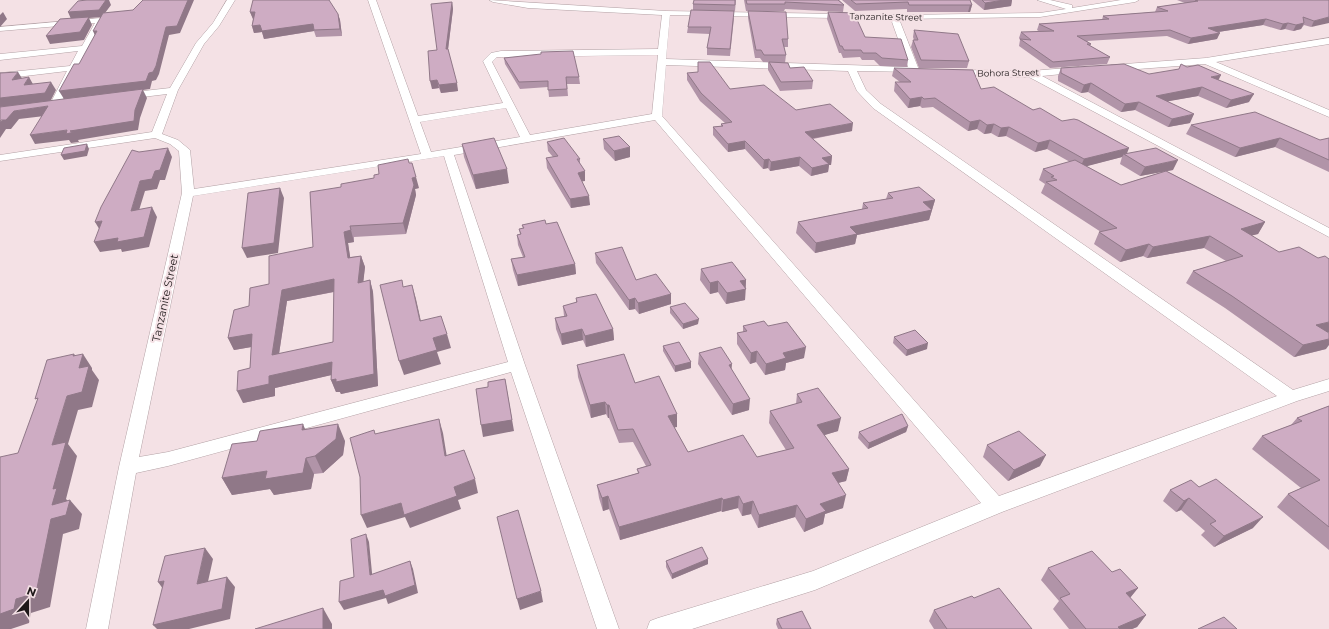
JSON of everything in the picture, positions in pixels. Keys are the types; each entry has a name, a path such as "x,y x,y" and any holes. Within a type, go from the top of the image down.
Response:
{"street":[{"path":"0,158 156,136 172,90 200,43 216,24 231,0"},
{"path":"372,0 427,156"},
{"name":"Tanzanite Street","path":"493,0 550,7 666,13 894,17 1040,15 1135,0"},
{"path":"550,7 567,0"},
{"path":"1041,0 1058,5 1085,8"},
{"path":"846,8 855,16"},
{"path":"666,13 657,116 995,506"},
{"path":"527,139 486,61 494,55 661,57 918,71 894,17"},
{"path":"0,29 101,20 50,106 70,104"},
{"path":"1102,69 1206,61 1329,41"},
{"path":"0,57 85,48"},
{"path":"1206,61 1329,114"},
{"path":"0,76 73,68"},
{"path":"851,68 862,91 876,106 1291,397"},
{"name":"Bohora Street","path":"944,72 1031,74 1086,70"},
{"path":"1031,74 1329,232"},
{"path":"117,97 172,90"},
{"path":"414,120 509,105"},
{"path":"188,194 427,156 657,116"},
{"name":"Tanzanite Street","path":"98,629 128,467 188,194 184,150 174,142 156,136"},
{"path":"448,152 517,365 608,629"},
{"path":"128,467 168,458 517,365"},
{"path":"658,629 815,580 995,506 1291,397 1329,385"}],"building":[{"path":"106,0 99,10 68,12 78,1"},
{"path":"143,0 188,0 177,26 166,27 156,66 153,72 149,73 146,81 59,91 74,64 79,64 97,31 93,31 103,13 133,10"},
{"path":"253,0 329,0 338,14 340,29 314,30 313,24 262,31 260,25 252,26 255,12 250,12"},
{"path":"694,0 735,0 735,5 693,4"},
{"path":"746,0 838,0 844,5 785,2 785,4 747,4"},
{"path":"851,0 970,0 972,5 909,5 908,2 856,4"},
{"path":"982,0 1004,0 985,3"},
{"path":"1195,0 1329,0 1329,17 1314,21 1303,17 1304,23 1296,25 1288,23 1283,24 1266,19 1208,28 1220,33 1191,38 1170,30 1077,36 1091,44 1087,44 1110,57 1053,62 1020,39 1031,40 1021,32 1054,31 1039,24 1109,19 1103,16 1168,11 1157,7 1198,1"},
{"path":"452,2 446,49 448,49 457,83 439,85 437,80 430,81 428,51 437,50 431,4"},
{"path":"691,10 734,11 730,49 707,48 711,27 688,27"},
{"path":"748,11 786,12 788,39 782,39 786,55 764,55 761,50 756,50"},
{"path":"828,12 854,13 865,37 901,39 908,60 882,58 876,53 863,53 861,50 844,50 842,46 840,46"},
{"path":"89,17 80,32 46,36 60,19"},
{"path":"914,30 958,34 969,61 921,60 913,40 918,40"},
{"path":"573,51 579,77 566,77 567,89 548,90 548,81 519,82 504,58 541,54 541,52"},
{"path":"698,62 710,62 730,89 764,85 796,110 830,104 853,123 805,132 832,156 822,158 829,164 812,168 800,157 771,162 769,159 764,160 745,141 728,144 713,127 723,126 721,124 732,122 701,93 687,73 698,72"},
{"path":"769,62 788,63 790,68 804,67 813,81 781,82"},
{"path":"1124,64 1149,74 1179,69 1181,64 1187,67 1198,65 1221,75 1211,77 1254,94 1231,100 1202,87 1156,96 1194,114 1172,119 1139,102 1125,104 1091,83 1084,85 1061,73 1061,68"},
{"path":"894,68 973,70 981,89 994,87 1033,110 1040,108 1062,121 1074,119 1078,120 1129,148 1084,159 1050,140 1038,143 1009,127 1001,128 994,124 987,125 980,120 970,122 935,98 924,99 922,97 910,99 895,82 911,82"},
{"path":"18,72 12,80 29,77 24,85 51,82 45,93 0,98 0,73"},
{"path":"143,89 135,110 134,121 70,131 74,132 66,134 67,130 30,135 48,106 14,111 6,120 1,120 0,122 0,107"},
{"path":"1255,112 1320,140 1329,138 1329,160 1280,138 1240,148 1191,125"},
{"path":"619,136 630,147 614,151 603,139"},
{"path":"494,138 507,169 473,175 462,144"},
{"path":"564,138 580,159 577,159 585,171 578,173 589,196 570,199 546,158 558,156 547,142"},
{"path":"87,144 85,151 61,155 64,148"},
{"path":"168,148 160,170 155,171 152,179 140,181 131,211 152,207 144,237 117,242 118,238 94,242 102,221 95,222 101,207 132,150 139,152"},
{"path":"1156,148 1178,160 1145,167 1124,154"},
{"path":"408,159 409,163 412,163 416,177 412,178 414,185 403,223 350,226 351,230 344,232 348,258 361,256 358,283 370,280 374,374 336,382 336,379 331,380 332,362 269,376 269,384 237,391 238,371 250,368 252,334 228,338 234,310 249,306 250,288 269,284 269,256 313,247 310,192 341,187 341,184 374,178 374,175 379,174 378,165","holes":["334,279 333,342 272,355 282,290"]},
{"path":"1075,160 1121,185 1166,171 1265,222 1241,229 1279,252 1299,247 1318,258 1325,256 1329,259 1329,322 1316,325 1329,333 1329,339 1303,345 1193,271 1243,256 1210,236 1153,247 1149,244 1126,250 1099,232 1117,228 1046,182 1057,180 1051,177 1054,176 1043,169"},
{"path":"919,187 935,200 923,202 932,210 850,227 857,234 816,243 798,222 868,208 863,203 893,198 888,193"},
{"path":"280,188 274,243 242,248 248,193"},
{"path":"545,220 546,224 557,222 575,264 517,275 511,259 525,257 517,235 521,234 519,229 524,228 522,225"},
{"path":"622,247 636,280 656,274 671,294 638,303 635,298 629,300 595,253"},
{"path":"732,262 746,280 740,281 746,289 727,293 718,281 710,283 701,269"},
{"path":"402,280 403,287 412,285 420,321 441,316 447,334 433,338 437,350 399,361 380,285"},
{"path":"596,294 613,329 585,336 582,329 561,334 555,318 567,316 563,306 577,302 576,298"},
{"path":"685,303 699,319 683,324 670,307"},
{"path":"764,321 768,326 787,322 806,347 783,353 786,358 766,364 757,351 751,353 737,333 747,331 743,326"},
{"path":"915,330 928,343 907,350 894,337"},
{"path":"679,342 691,362 675,366 663,346"},
{"path":"721,347 732,364 729,365 750,399 733,404 699,353"},
{"path":"74,354 73,356 83,354 79,368 89,366 82,392 67,396 52,445 66,442 53,489 57,488 52,505 70,500 66,515 51,519 36,593 16,599 14,609 0,614 0,457 18,453 38,398 35,399 47,360"},
{"path":"624,354 635,383 659,376 677,414 668,416 688,452 743,435 757,457 794,448 770,411 802,402 797,394 818,388 841,418 817,425 849,469 832,473 846,495 820,504 826,511 806,519 797,505 759,515 753,501 743,504 739,496 723,500 722,498 619,527 608,496 602,498 597,485 639,473 637,469 651,465 633,429 618,430 609,405 605,402 590,405 577,365"},
{"path":"505,379 512,420 481,425 476,389 488,387 488,382"},
{"path":"1329,406 1329,527 1288,494 1320,480 1262,436 1302,421 1297,418"},
{"path":"902,414 908,426 869,443 859,432"},
{"path":"439,419 445,456 464,450 475,479 454,487 457,496 404,515 401,503 361,515 360,477 350,438 374,430 375,434"},
{"path":"303,424 302,430 338,424 336,439 315,456 306,458 303,473 265,479 267,471 222,478 232,444 257,441 260,431"},
{"path":"1019,431 1046,455 1014,470 987,445"},
{"path":"1216,479 1263,517 1224,536 1210,524 1216,521 1189,498 1184,501 1170,490 1191,480 1199,487"},
{"path":"518,510 541,591 517,599 497,517"},
{"path":"366,534 370,575 410,561 415,585 385,596 383,590 339,602 340,581 354,577 351,539"},
{"path":"702,547 708,559 672,574 666,561"},
{"path":"205,548 197,584 227,577 222,609 153,625 164,581 158,582 165,556"},
{"path":"1092,551 1112,572 1120,569 1138,588 1126,593 1146,615 1118,627 1120,629 1086,629 1060,598 1070,594 1048,568"},
{"path":"999,588 1032,629 947,629 934,610 972,596 974,598"},
{"path":"323,608 323,629 255,629"},
{"path":"802,611 811,629 782,629 777,619"},
{"path":"1224,617 1237,629 1198,629"}]}
